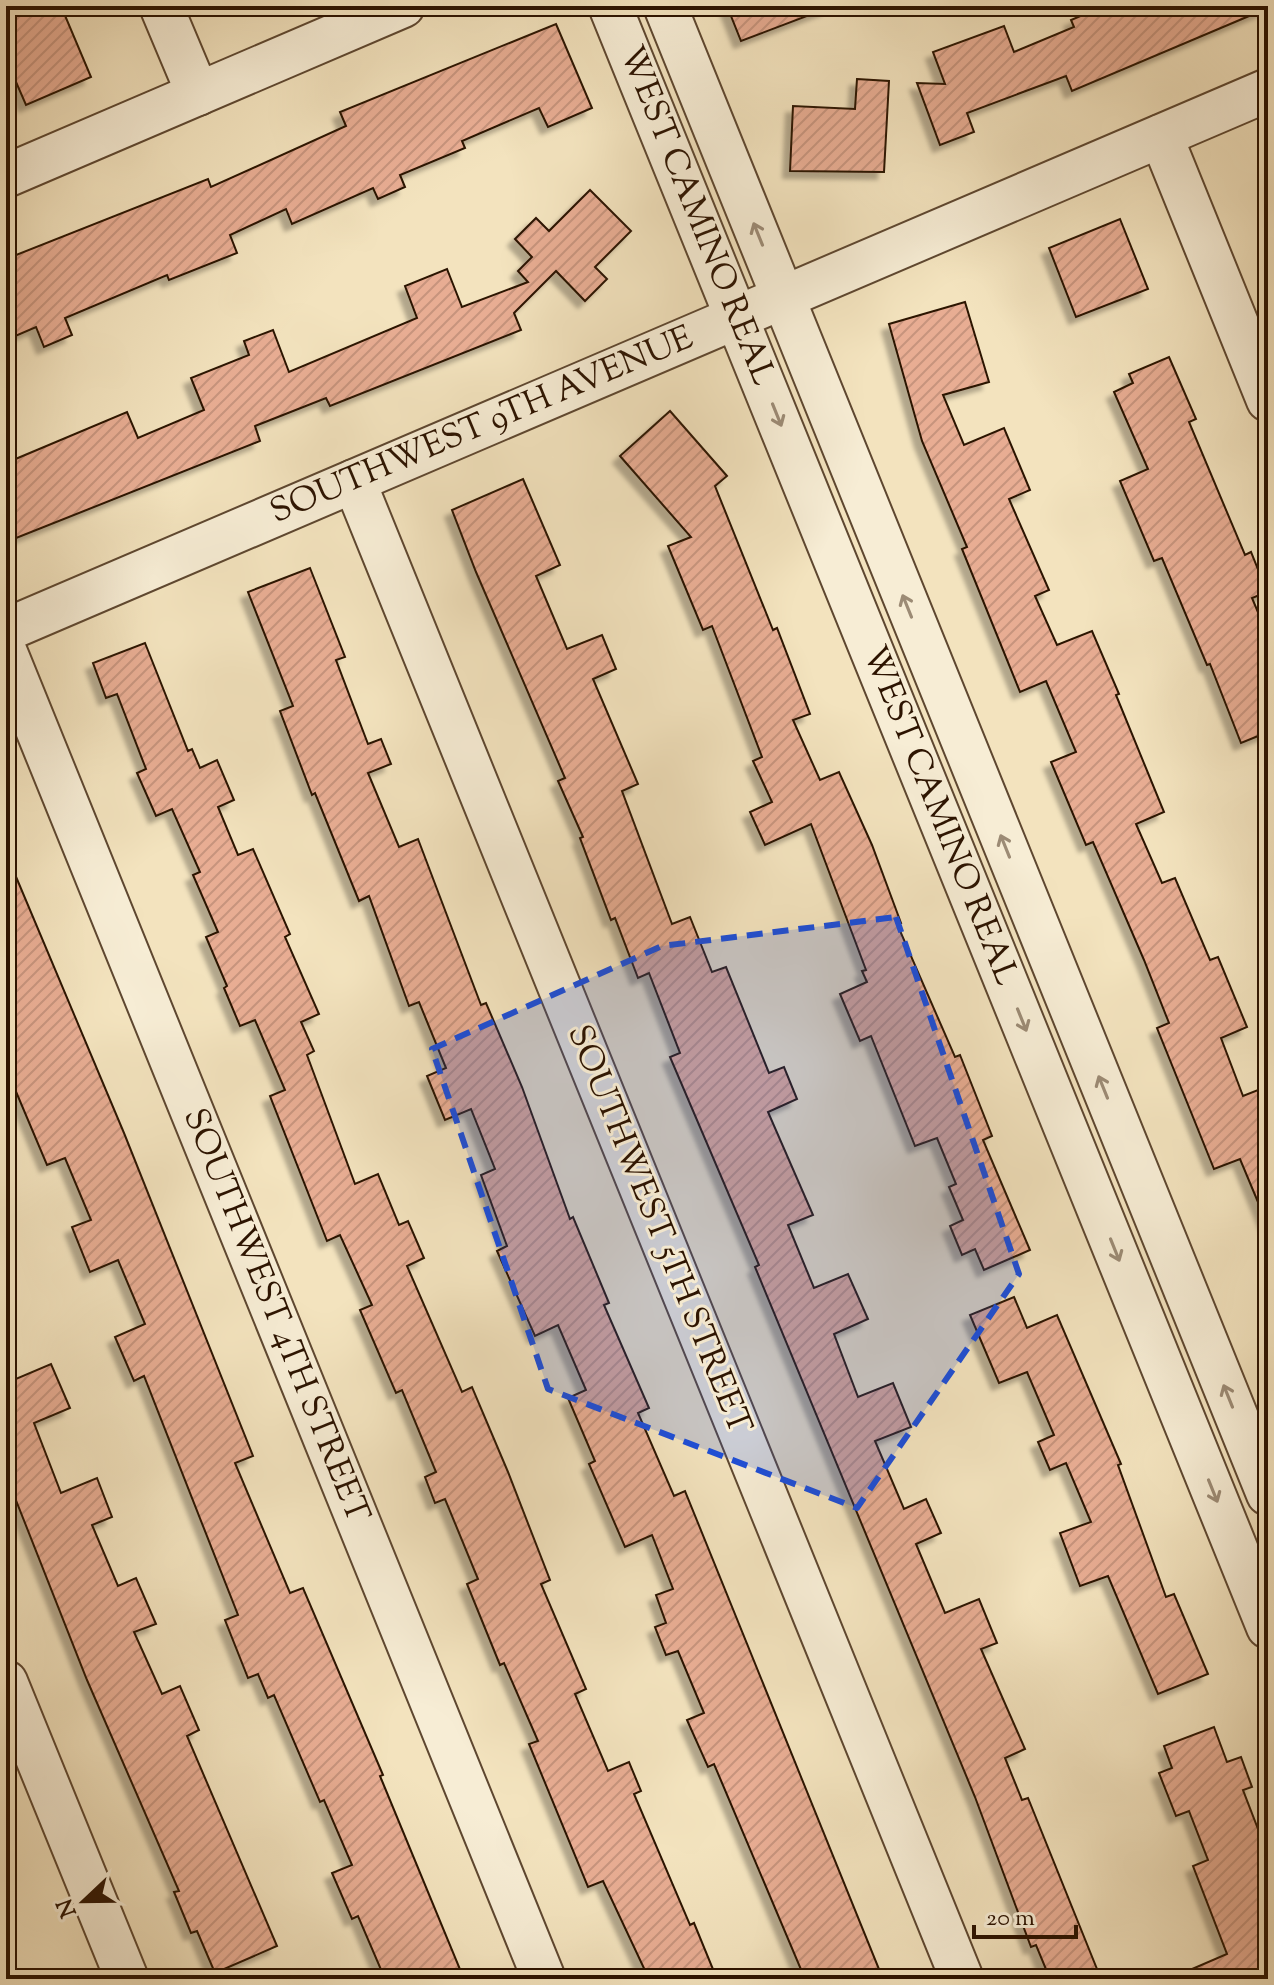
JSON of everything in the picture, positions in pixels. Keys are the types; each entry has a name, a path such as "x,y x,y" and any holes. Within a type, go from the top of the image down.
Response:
{"street":[{"path":"161,6 198,94"},
{"path":"6,176 403,6"},
{"name":"WEST CAMINO REAL","path":"610,6 1268,1627"},
{"name":"WEST CAMINO REAL","path":"665,6 1268,1494"},
{"name":"SOUTHWEST 9TH AVENUE","path":"6,630 1268,90"},
{"path":"1161,136 1268,400"},
{"name":"SOUTHWEST 5TH STREET","path":"354,481 962,1979"},
{"name":"SOUTHWEST 4TH STREET","path":"6,653 544,1979"},
{"path":"1085,1177 1132,1160"},
{"path":"6,1682 127,1979"}],"highlighted area":[{"path":"896,917 1019,1274 857,1508 548,1389 432,1049 662,946"}],"building":[{"path":"6,6 61,6 91,77 26,105 6,59"},
{"path":"727,6 827,6 828,8 741,41"},
{"path":"1104,6 1268,8 1072,91 1066,76 967,113 974,132 940,145 917,83 945,84 933,52 1004,26 1014,52 1074,27 1071,20"},
{"path":"556,24 592,108 548,127 539,108 462,141 465,148 400,175 405,187 378,199 373,188 292,224 286,209 230,235 237,253 169,280 167,275 65,318 72,335 44,347 36,327 6,340 6,259 208,179 211,187 346,126 340,112"},
{"path":"857,79 889,81 884,172 790,171 793,106 855,109"},
{"path":"590,190 631,231 595,267 607,279 585,301 556,271 514,313 521,330 330,406 326,398 255,426 260,441 6,542 6,463 127,412 138,438 204,410 191,378 249,355 244,341 273,330 289,372 417,318 405,286 447,269 462,307 528,282 518,271 532,257 515,239 536,218 549,231"},
{"path":"1120,219 1148,289 1076,317 1049,248"},
{"path":"965,302 989,382 943,395 964,445 1004,428 1030,490 1009,499 1049,590 1035,596 1057,645 1092,631 1119,694 1116,695 1164,812 1136,824 1162,883 1175,878 1210,960 1218,957 1247,1027 1221,1038 1243,1096 1258,1090 1268,1117 1268,1226 1240,1159 1214,1169 1157,1028 1169,1023 1144,960 1093,842 1086,845 1051,762 1076,752 1046,681 1020,692 962,549 967,547 922,441 889,324"},
{"path":"1169,357 1196,419 1189,422 1245,555 1251,552 1267,592 1252,598 1268,636 1268,732 1241,743 1210,664 1207,665 1162,558 1154,561 1120,481 1148,469 1114,392 1133,383 1129,374"},
{"path":"670,411 727,476 715,486 773,630 777,628 810,714 793,720 820,780 839,772 872,845 901,923 897,924 955,1057 960,1055 992,1136 983,1140 1030,1250 984,1270 975,1249 962,1255 950,1226 963,1220 949,1187 956,1184 937,1138 915,1146 871,1036 860,1041 840,994 867,982 862,971 866,970 811,824 765,845 750,812 772,802 753,761 762,757 712,626 703,630 668,546 691,537 620,456"},
{"path":"523,479 560,565 536,576 567,649 602,635 616,669 593,679 638,784 622,791 672,924 690,917 712,972 726,967 769,1073 784,1067 797,1099 768,1112 813,1215 788,1225 814,1288 848,1274 868,1319 834,1334 858,1397 893,1383 911,1427 875,1441 904,1509 926,1499 941,1533 916,1544 945,1613 979,1599 997,1643 981,1649 1025,1749 1005,1758 1022,1800 1028,1798 1101,1979 1050,1979 1036,1945 1031,1947 975,1797 755,1267 759,1265 670,1057 680,1053 649,973 638,978 615,918 611,920 580,838 583,837 558,781 565,778 452,510"},
{"path":"310,568 345,657 336,660 368,744 381,739 391,764 368,773 399,847 418,839 481,1005 486,1003 522,1087 570,1219 573,1217 609,1303 604,1305 649,1408 638,1413 674,1496 685,1491 883,1979 805,1979 714,1764 708,1767 687,1720 704,1713 678,1651 666,1655 655,1627 666,1623 656,1595 673,1589 652,1535 625,1547 589,1464 595,1461 568,1398 586,1390 558,1325 535,1336 497,1251 507,1246 481,1175 495,1169 471,1109 445,1120 427,1076 446,1068 419,1002 409,1006 369,896 359,901 315,793 312,795 280,711 293,706 248,592"},
{"path":"145,643 188,751 192,749 200,768 217,760 234,800 218,807 238,855 253,849 290,934 285,937 319,1014 301,1022 314,1051 307,1055 355,1184 378,1174 399,1225 408,1221 424,1258 407,1266 462,1392 472,1387 508,1472 550,1580 541,1584 586,1689 575,1694 608,1771 629,1762 641,1791 634,1794 690,1925 694,1923 717,1979 649,1979 603,1881 588,1887 529,1744 538,1741 504,1663 500,1665 467,1584 478,1579 445,1499 435,1503 425,1477 436,1472 402,1390 396,1393 360,1310 372,1305 340,1235 327,1241 270,1096 285,1090 255,1020 240,1026 224,988 227,986 206,937 218,932 193,875 200,872 172,809 156,816 137,773 146,769 117,694 106,698 93,663"},
{"path":"6,853 124,1133 253,1456 235,1463 290,1593 303,1588 383,1775 380,1776 464,1979 385,1979 358,1916 352,1919 332,1873 352,1865 324,1800 320,1802 274,1695 268,1698 258,1674 248,1678 225,1620 238,1615 144,1376 134,1381 115,1337 145,1324 118,1260 90,1272 72,1227 91,1220 65,1158 47,1165 6,1068"},
{"path":"1014,1297 1027,1328 1057,1315 1121,1464 1118,1465 1166,1597 1174,1594 1208,1674 1158,1694 1108,1576 1080,1586 1060,1533 1091,1522 1066,1463 1050,1470 1038,1442 1054,1435 1027,1372 999,1383 970,1315"},
{"path":"8,1357 16,1379 51,1364 70,1408 34,1423 61,1493 97,1478 112,1517 92,1525 118,1586 136,1578 156,1624 134,1632 162,1694 180,1686 199,1730 187,1736 277,1946 215,1973 197,1931 191,1933 174,1892 179,1891 87,1680 6,1475"},
{"path":"1214,1727 1227,1762 1241,1757 1252,1787 1243,1790 1268,1855 1268,1979 1169,1979 1227,1954 1193,1866 1208,1860 1189,1811 1176,1816 1159,1773 1172,1768 1164,1746"}]}
